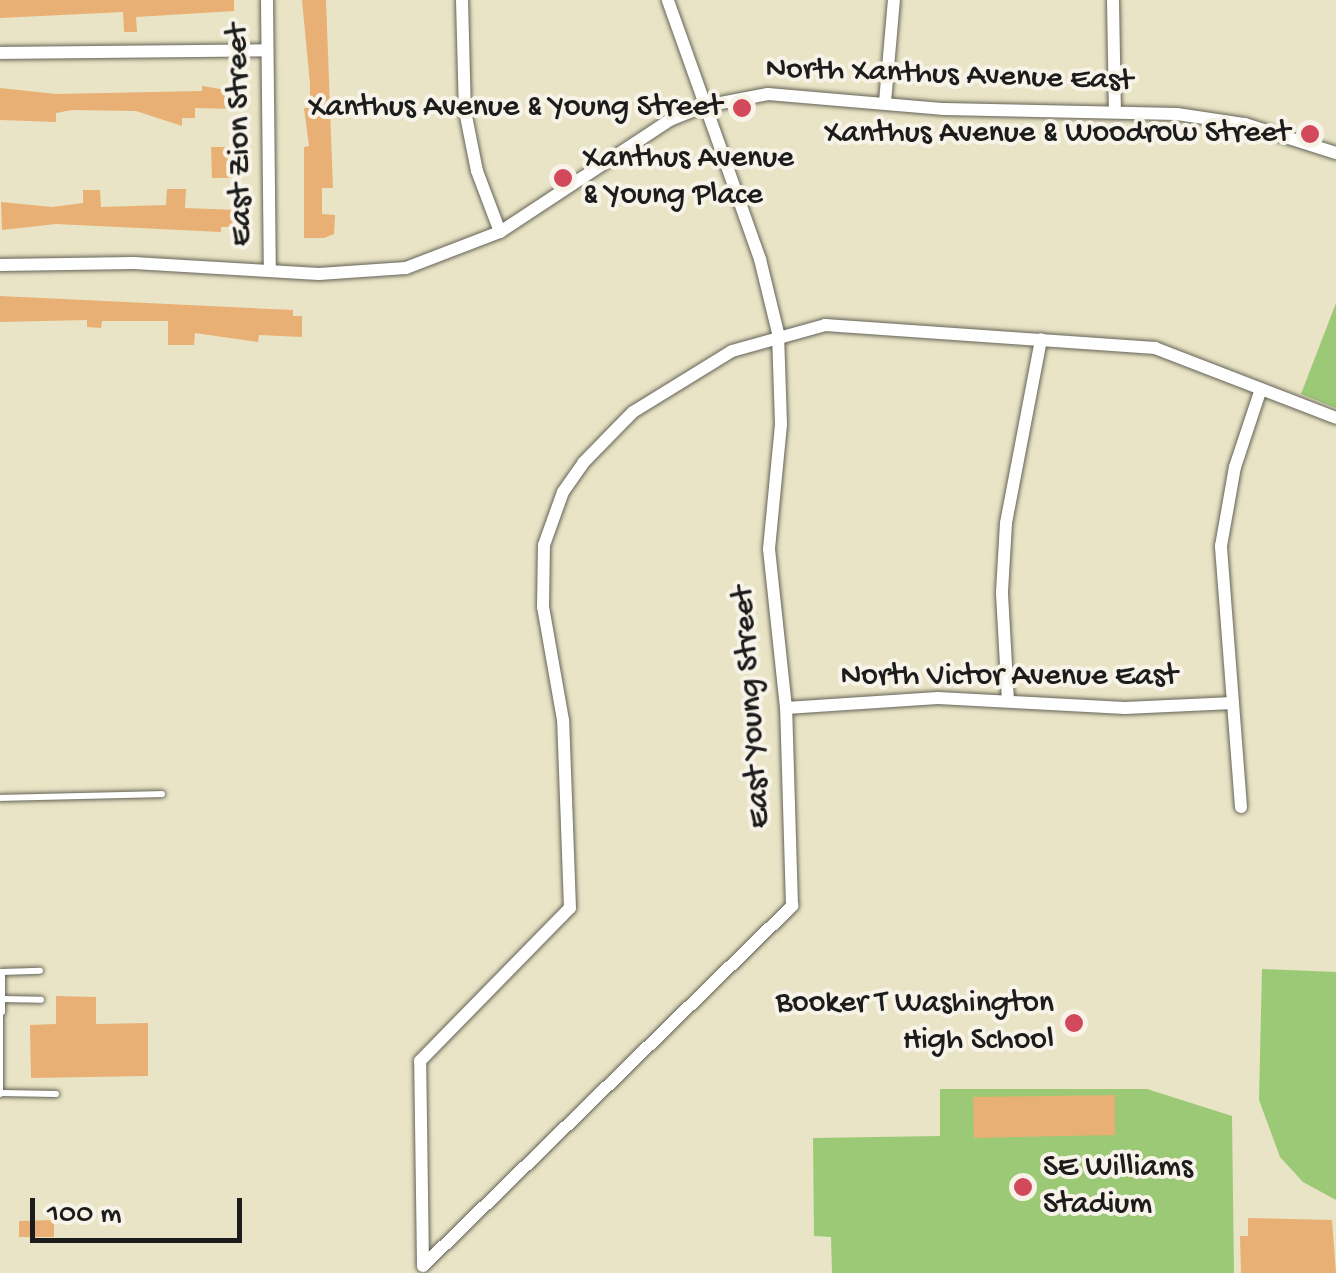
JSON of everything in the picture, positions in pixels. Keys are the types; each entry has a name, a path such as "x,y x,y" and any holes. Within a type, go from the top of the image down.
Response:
{"street":[{"name":"East Zion Street","path":"266,0 270,270"},
{"path":"462,0 467,123 500,232"},
{"name":"East Young Street","path":"423,1269 792,906 786,708 769,549 782,424 778,333 760,259 668,0"},
{"path":"885,102 894,0"},
{"path":"1113,0 1115,110"},
{"path":"0,53 267,50"},
{"name":"North Xanthus Avenue East","path":"0,264 367,274 406,268 500,232 639,138 705,106 768,94 944,110 1115,110 1245,124 1336,153"},
{"path":"423,1269 420,1061 570,908 563,720 542,592 552,517 582,462 632,412 732,350 778,333 825,325 1155,348 1336,418"},
{"path":"1008,701 1006,523 1041,339"},
{"path":"1241,807 1222,546 1235,467 1261,389"},
{"name":"North Victor Avenue East","path":"786,708 875,699 1125,708 1233,703"}],"lane":[{"path":"0,798 162,794"},
{"path":"40,971 1,971 1,1094 56,1094"},
{"path":"2,1000 40,1000"}],"green space":[{"path":"1336,303 1336,408 1301,394"},
{"path":"1262,969 1336,972 1336,1200 1303,1182 1280,1157 1259,1100"},
{"name":"SE Williams Stadium","path":"940,1089 1147,1089 1232,1116 1234,1273 832,1273 831,1237 814,1236 813,1138 940,1136"}],"building":[{"path":"0,0 234,0 234,11 136,17 137,32 124,32 123,12 0,18"},
{"path":"302,0 326,0 333,188 322,188 322,214 335,215 334,234 324,238 304,238 304,147 309,146 304,108 310,108 310,84"},
{"path":"202,86 233,91 233,109 195,108 195,118 182,118 182,126 136,111 72,110 56,113 56,122 0,120 0,88 56,94 202,91"},
{"path":"211,147 228,147 234,178 212,178"},
{"path":"167,189 186,189 185,208 236,210 235,227 221,227 221,232 56,224 2,230 1,202 52,207 83,203 83,190 100,190 101,207 166,205"},
{"path":"0,296 293,310 293,316 302,316 302,337 259,335 258,342 195,333 194,345 168,345 168,321 102,321 101,328 87,327 87,320 0,322"},
{"path":"56,996 96,997 96,1024 148,1023 148,1076 31,1078 30,1025 56,1024"},
{"path":"1115,1095 1115,1135 974,1138 973,1097"},
{"path":"1248,1218 1332,1220 1336,1273 1241,1273 1240,1236 1248,1236"},
{"path":"54,1220 54,1237 19,1237 19,1221"}],"place":[{"name":"Xanthus Avenue & Young Street","path":"742,108"},
{"name":"Xanthus Avenue & Woodrow Street","path":"1310,134"},
{"name":"Xanthus Avenue & Young Place","path":"563,178"},
{"name":"Booker T Washington High School","path":"1074,1023"},
{"name":"SE Williams Stadium","path":"1023,1187"}]}
